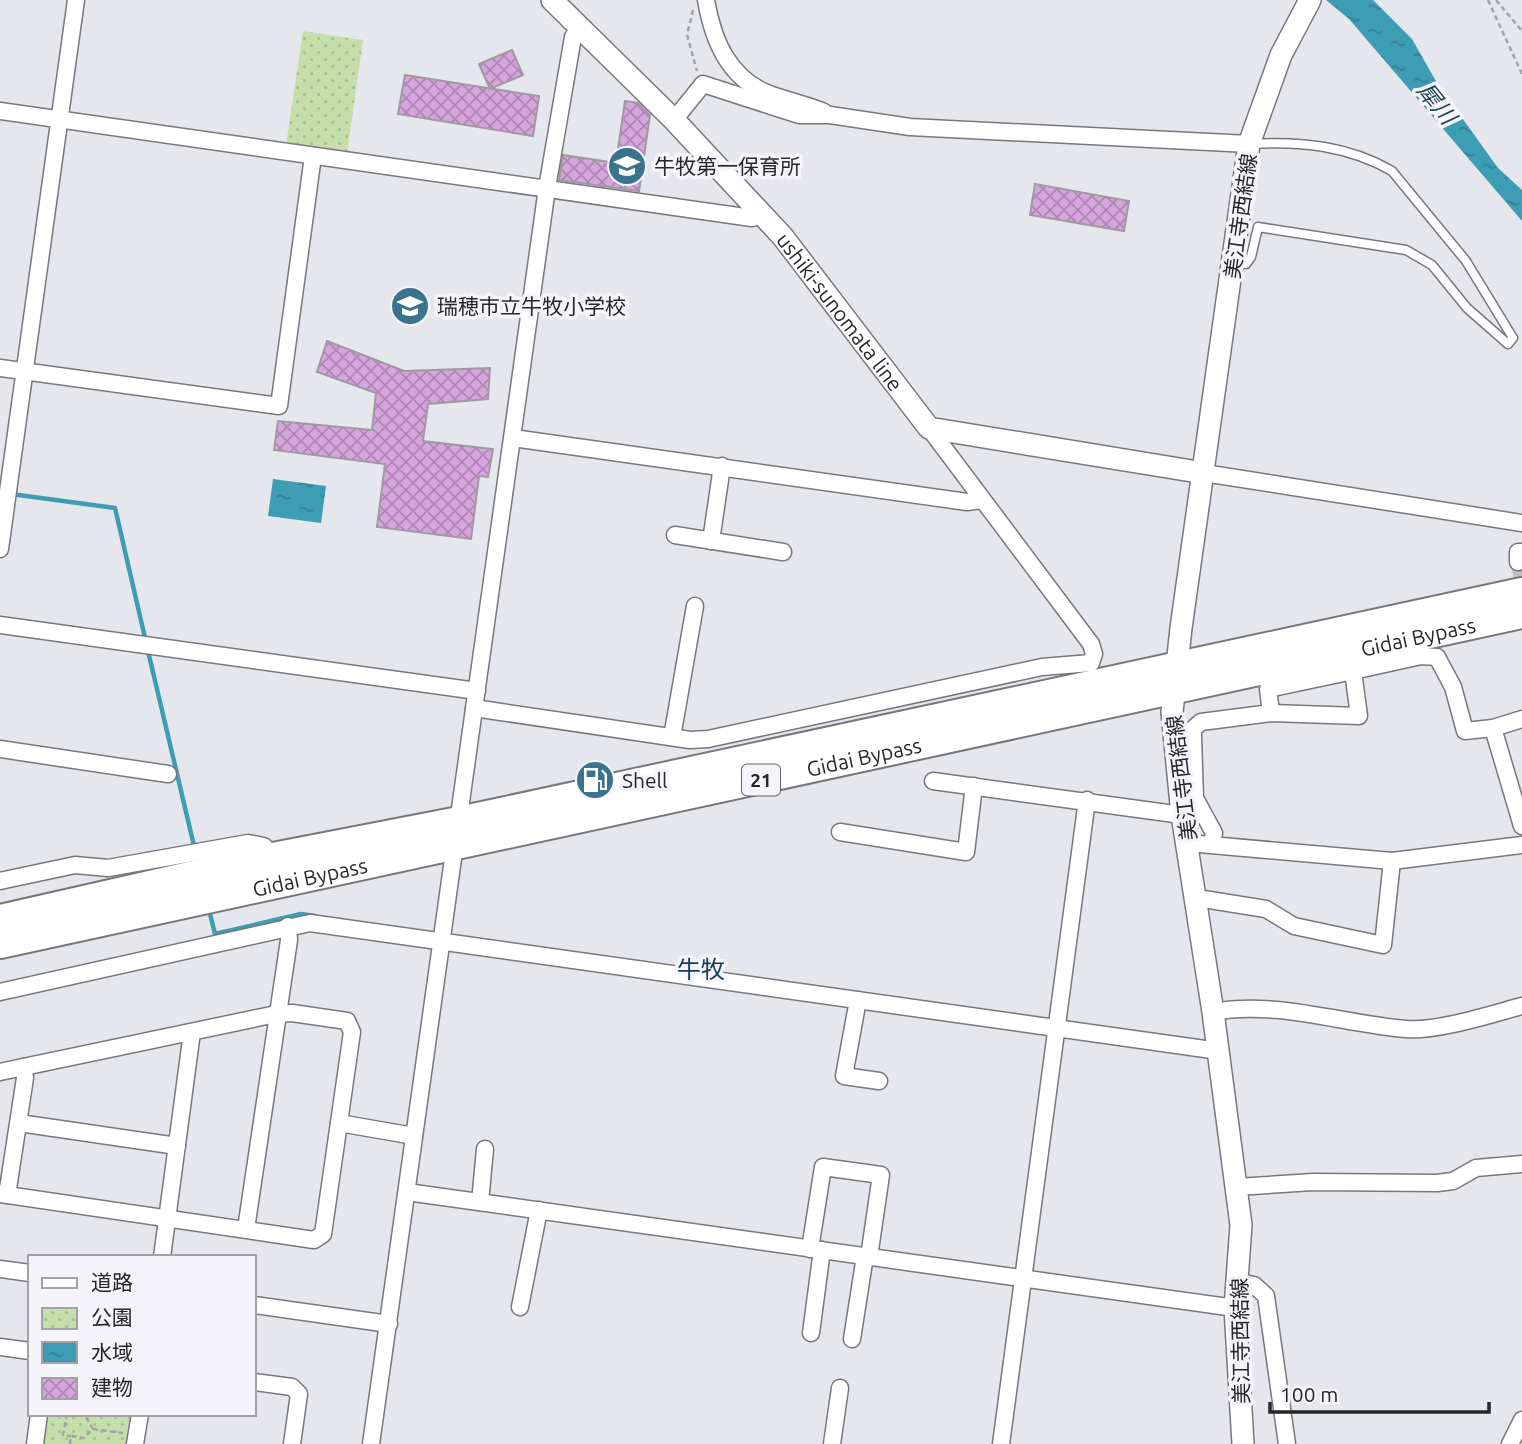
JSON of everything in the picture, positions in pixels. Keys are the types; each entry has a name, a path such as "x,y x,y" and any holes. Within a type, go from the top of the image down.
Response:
{"highway":[{"name":"Gidai Bypass","path":"0,944 457,834 1176,677 1522,592"},
{"name":"Gidai Bypass","path":"1176,677 1522,614"},
{"name":"Gidai Bypass","path":"0,919 273,857 457,834"}],"main road":[{"name":"ushiki-sunomata line","path":"552,0 674,120 783,237 929,428"},
{"name":"美江寺西結線","path":"1243,1444 1235,1308 1241,1225 1197,898 1182,815 1172,712 1249,144 1281,55 1310,0"},
{"path":"929,428 1204,473"}],"street":[{"path":"0,549 76,0"},
{"path":"706,0 712,31 737,73 754,87 772,95 796,100 830,115"},
{"path":"387,1444 371,1444 547,188 573,37 580,28"},
{"path":"674,120 703,84 799,115 830,115 910,127 1249,144"},
{"path":"0,111 752,218 762,214"},
{"path":"0,368 279,406 313,156"},
{"path":"474,708 672,737 708,739 1042,667 1091,663 1094,654 1091,644 929,428"},
{"path":"513,438 967,502 982,500"},
{"path":"711,541 722,466"},
{"path":"1204,473 1522,523"},
{"path":"675,536 783,552"},
{"path":"672,737 697,611"},
{"path":"0,625 477,691"},
{"path":"1271,713 1268,689 1420,656 1437,657 1453,688 1465,731 1493,728 1522,719"},
{"path":"1212,844 1214,833 1195,798 1193,729 1201,722 1221,717 1271,713 1359,716 1353,671"},
{"path":"1493,728 1522,826"},
{"path":"0,750 169,774"},
{"path":"933,781 1182,815"},
{"path":"840,832 966,852 974,786"},
{"path":"1001,1444 1087,800"},
{"path":"1188,843 1392,862 1522,845"},
{"path":"0,881 75,865 108,868 248,844 264,846 273,857"},
{"path":"1197,898 1266,909 1294,926 1383,945 1392,862"},
{"path":"0,992 310,923 1219,1051"},
{"path":"246,1229 289,940 288,926"},
{"path":"858,1000 844,1076 879,1081"},
{"path":"1213,1012 1232,1009 1310,1015 1409,1030 1481,1017 1522,1006"},
{"path":"0,1072 23,1067 192,1032 276,1014 292,1013 347,1021 352,1032 323,1234 314,1240 4,1195 19,1122 25,1078 23,1067"},
{"path":"162,1255 192,1032"},
{"path":"19,1122 177,1146"},
{"path":"339,1123 414,1136"},
{"path":"480,1202 485,1149"},
{"path":"1237,1187 1313,1182 1437,1183 1453,1181 1476,1168 1522,1164"},
{"path":"811,1333 823,1167 880,1175 852,1339"},
{"path":"407,1192 1235,1308"},
{"path":"520,1307 540,1210"},
{"path":"0,1269 28,1273"},
{"path":"1238,1282 1254,1285 1266,1296 1287,1444"},
{"path":"256,1305 389,1324"},
{"path":"0,1347 28,1351"},
{"path":"256,1382 292,1387 299,1394 292,1444"},
{"path":"832,1444 839,1388"},
{"path":"35,1444 39,1416"},
{"path":"136,1440 140,1416"},
{"path":"1510,1444 1522,1420"}],"lane":[{"path":"1233,263 1246,264 1251,257 1258,227 1406,250 1432,265 1467,308 1508,344 1514,338 1466,261 1392,171 1378,163 1322,145 1249,144"}],"path":[{"path":"695,0 687,35 689,51 703,84"},
{"path":"1488,0 1522,74"},
{"path":"1496,0 1522,31"},
{"path":"67,1416 63,1435 84,1438 93,1429"},
{"path":"88,1416 93,1429"},
{"path":"93,1429 136,1440"},
{"path":"70,1444 71,1436"}],"green space":[{"path":"303,31 363,40 347,154 286,145"},
{"path":"44,1416 132,1416 128,1444 40,1444"}],"water":[{"name":"犀川","path":"1326,0 1373,0 1412,39 1437,83 1498,168 1522,190 1522,221 1349,19"},
{"path":"273,479 326,486 321,523 268,516"}],"building":[{"path":"512,50 523,75 490,89 479,64"},
{"path":"405,75 539,96 533,136 398,114"},
{"path":"625,101 638,103 650,115 639,191 559,180 563,155 616,163"},
{"path":"1035,184 1129,201 1124,231 1030,215"},
{"path":"327,341 404,371 490,368 488,399 428,404 423,441 493,449 488,477 479,476 471,539 377,527 385,464 274,450 278,421 372,430 376,393 317,372"}],"waterway":[{"path":"11,494 115,508 146,642"},
{"path":"148,651 195,850"},
{"path":"209,910 215,934 301,914 315,916"}],"tunnel":[{"path":"1518,562 1522,577"}],"place":[{"name":"牛牧第一保育所","path":"627,166"},
{"name":"瑞穂市立牛牧小学校","path":"410,306"},
{"name":"Shell","path":"595,780"}],"district":[{"name":"牛牧","path":"701,969"}]}
